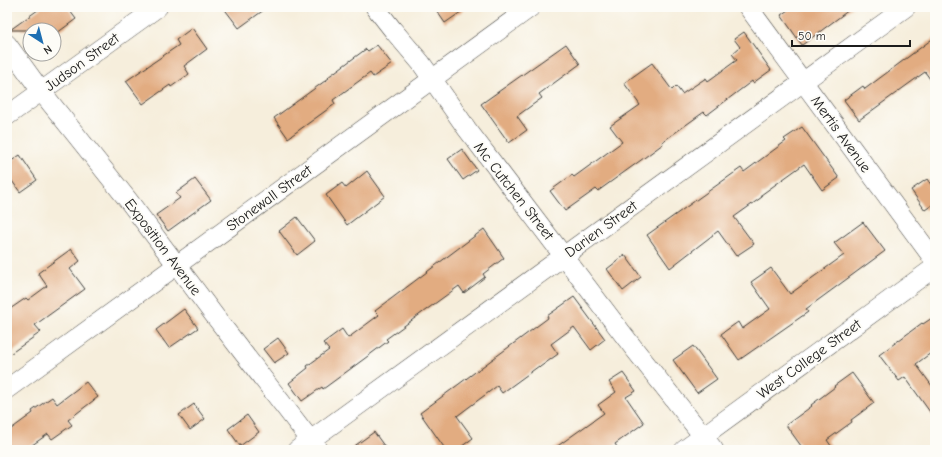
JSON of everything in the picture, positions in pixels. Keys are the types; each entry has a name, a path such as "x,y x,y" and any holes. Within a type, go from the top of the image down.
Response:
{"street":[{"name":"Judson Street","path":"7,116 158,7"},
{"name":"Mc Cutchen Street","path":"376,7 392,30 421,63 467,129 632,346 709,443"},
{"name":"Stonewall Street","path":"7,389 531,7"},
{"name":"Mertis Avenue","path":"748,7 935,261"},
{"name":"Darien Street","path":"309,447 564,256 906,7"},
{"name":"Exposition Avenue","path":"7,44 41,91 128,200 214,315 309,447"},
{"name":"West College Street","path":"684,450 709,443 935,267"}],"building":[{"path":"42,7 67,7 76,19 62,29 62,22 22,22 22,30 10,30"},
{"path":"223,7 268,7 239,28"},
{"path":"434,7 468,7 445,23"},
{"path":"792,7 853,7 802,45 781,15"},
{"path":"192,28 207,49 184,66 189,74 143,104 126,81 179,45 176,40"},
{"path":"744,32 771,70 753,83 752,81 707,115 704,112 598,191 596,189 565,211 550,191 572,175 574,177 622,142 610,126 640,105 624,83 652,63 672,90 676,86 682,94 706,78 708,81 737,60 732,54 740,47 734,39"},
{"path":"935,37 935,86 925,72 859,120 844,100 863,86 865,89"},
{"path":"566,44 580,64 539,94 542,98 517,116 527,130 509,143 481,104"},
{"path":"377,45 392,64 373,77 370,73 333,100 335,104 288,138 274,118 366,49 368,51"},
{"path":"802,127 839,178 822,190 804,164 761,195 762,197 734,217 754,244 736,256 718,231 670,268 647,235 741,168 744,172 786,141 784,139"},
{"path":"462,149 477,170 463,180 448,159"},
{"path":"20,155 37,180 20,192 7,174 7,164"},
{"path":"367,171 385,196 347,225 326,195 342,183 346,188"},
{"path":"195,179 211,200 168,231 156,215 180,198 176,193"},
{"path":"927,179 935,190 935,203 925,210 911,190"},
{"path":"297,217 315,241 297,255 279,231"},
{"path":"863,222 885,251 806,309 808,312 739,360 721,334 738,322 742,329 770,309 751,282 771,268 790,294 844,255 834,243"},
{"path":"484,229 504,258 483,274 485,277 464,293 459,286 386,339 388,341 364,359 323,389 322,387 302,401 289,383 308,368 307,366 329,350 323,343 342,329 348,338 379,315 375,311"},
{"path":"71,249 80,261 70,269 85,289 35,325 41,332 7,356 7,311 26,298 28,300 47,286 38,273"},
{"path":"625,255 641,277 623,291 607,269"},
{"path":"574,297 605,339 591,350 574,327 551,344 558,354 502,393 497,386 457,416 473,438 457,450 446,450 420,413"},
{"path":"184,309 198,328 169,348 156,330"},
{"path":"935,316 935,350 916,364 935,390 935,419 905,377 899,381 879,355 922,323 923,324"},
{"path":"278,338 289,353 274,363 263,349"},
{"path":"693,346 717,379 697,393 673,360"},
{"path":"623,373 636,391 626,397 644,423 615,444 619,450 552,450 604,413 598,405 616,392 609,382"},
{"path":"852,373 874,403 851,420 852,422 827,440 834,450 804,450 786,425"},
{"path":"86,382 98,397 68,420 72,425 52,439 48,434 25,450 7,450 7,432 33,413 32,411 52,397 57,404"},
{"path":"194,404 205,419 190,430 179,415"},
{"path":"247,415 259,432 240,446 228,429"},
{"path":"374,432 387,450 349,450"}]}
